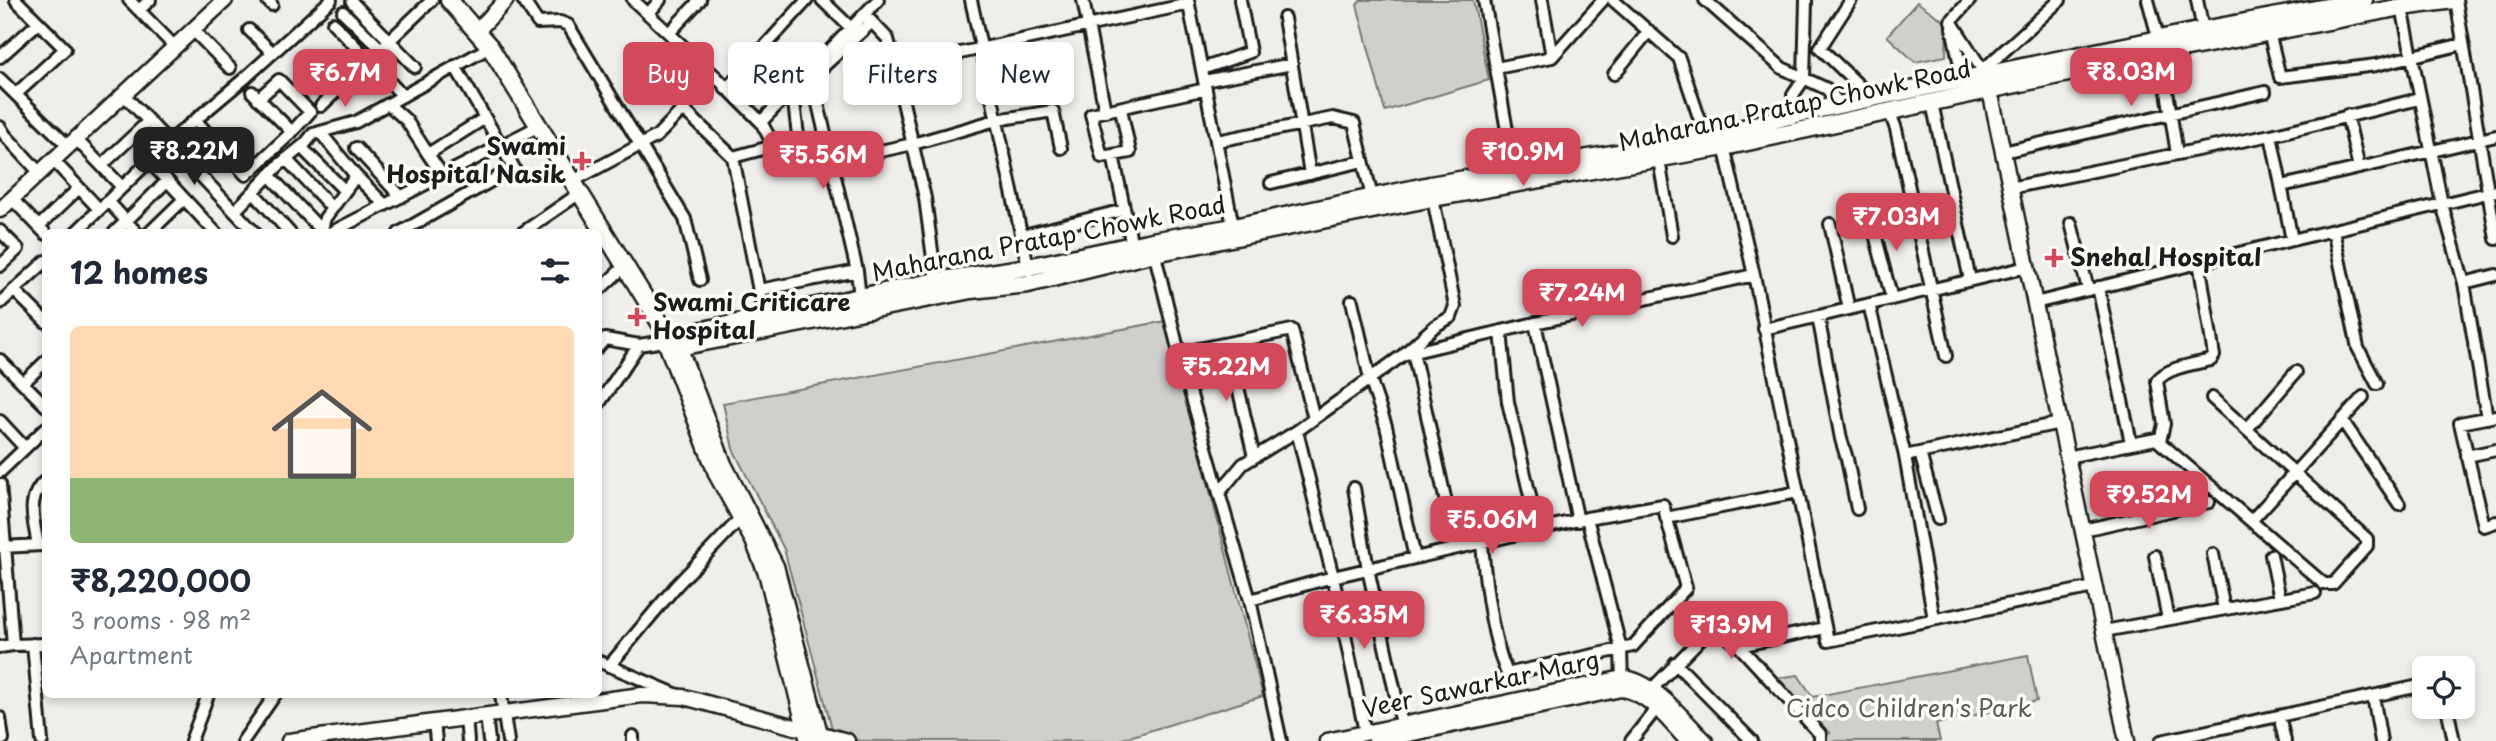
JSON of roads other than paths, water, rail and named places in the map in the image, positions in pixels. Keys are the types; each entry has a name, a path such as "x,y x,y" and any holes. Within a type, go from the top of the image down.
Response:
{"main road":[{"path":"449,0 478,30 490,47 670,337"},
{"name":"Maharana Pratap Chowk Road","path":"2160,47 2203,30 2364,0"},
{"name":"Maharana Pratap Chowk Road","path":"1515,177 1659,160 1792,115 1964,80 2160,47 2269,32 2310,11 2402,7 2455,0"},
{"name":"Maharana Pratap Chowk Road","path":"670,337 971,290 1153,247 1431,191 1717,140 1795,133 1932,103 1986,78"},
{"name":"Maharana Pratap Chowk Road","path":"1235,232 1372,197 1431,191"},
{"name":"Maharana Pratap Chowk Road","path":"765,323 936,281 1030,275 1132,246 1153,247"}],"street":[{"path":"16,0 65,49 16,94"},
{"path":"129,0 175,47"},
{"path":"139,10 150,0"},
{"path":"42,230 5,202 40,173 225,0"},
{"path":"79,229 169,142 331,0"},
{"path":"321,106 432,0"},
{"path":"478,30 506,0"},
{"path":"523,0 538,23 560,22 568,25 685,219 700,280"},
{"path":"633,0 761,122 775,146"},
{"path":"648,14 660,0"},
{"path":"669,33 700,0"},
{"path":"726,89 807,0"},
{"path":"822,0 851,28"},
{"path":"829,60 868,18 878,0"},
{"path":"971,0 980,42"},
{"path":"1083,0 1105,111"},
{"path":"1202,69 1250,52 1240,0"},
{"path":"1484,0 1515,177"},
{"path":"1542,0 1552,57"},
{"path":"1496,68 1552,57 1603,0"},
{"path":"1613,0 1676,53 1717,140 1754,275 1828,641 2094,587"},
{"path":"1705,0 1782,68 1827,89 1840,105"},
{"path":"1795,133 1793,95 1804,79 1806,0"},
{"path":"1851,0 1821,48 1872,98"},
{"path":"1951,21 1970,0"},
{"path":"1986,78 2060,0"},
{"path":"2148,0 2160,47 2178,154"},
{"path":"2197,0 2203,30"},
{"path":"2455,0 2479,140 2492,192 2496,239"},
{"path":"352,2 385,45"},
{"path":"1005,42 1188,2 1235,232"},
{"path":"2402,7 2419,99 2424,107 2442,204 2464,283 2491,417 2460,423 2484,526 2496,522"},
{"path":"343,12 415,67"},
{"path":"761,122 851,28 868,18"},
{"path":"868,18 889,42"},
{"path":"1284,18 1310,174"},
{"path":"1951,21 1986,78 2127,741"},
{"path":"1951,21 1964,80"},
{"path":"0,57 38,23"},
{"path":"333,23 403,96"},
{"path":"193,30 230,68"},
{"path":"249,30 273,53"},
{"path":"1614,74 1649,30"},
{"path":"2269,32 2280,77 2376,65 2463,44"},
{"path":"235,211 313,134 356,122 490,47"},
{"path":"1121,109 1130,152 1102,157 1091,114 1121,109 1292,64"},
{"path":"406,229 514,168 455,66"},
{"path":"527,229 576,187 657,136 715,76"},
{"path":"0,79 102,165 122,187"},
{"path":"195,120 246,175 292,132 310,112 279,80 255,96 292,132"},
{"path":"2003,152 2265,92"},
{"path":"124,95 251,229"},
{"path":"2010,188 2271,135 2419,99"},
{"path":"1932,103 1970,280"},
{"path":"388,104 406,120 443,176"},
{"path":"794,105 799,144"},
{"path":"819,105 857,271 860,298"},
{"path":"904,105 925,198 936,281"},
{"path":"993,105 1030,275"},
{"path":"683,109 733,157 765,323"},
{"path":"832,157 871,153 996,120 1053,111 1061,148"},
{"path":"1890,113 1896,128 1946,356"},
{"path":"2347,115 2359,168"},
{"path":"428,154 485,118"},
{"path":"1217,141 1333,118 1354,124 1372,197"},
{"path":"102,165 149,121"},
{"path":"331,229 385,205 539,126"},
{"path":"1,131 40,173"},
{"path":"320,132 356,176 385,205"},
{"path":"2271,135 2292,240"},
{"path":"2283,186 2496,135"},
{"path":"733,157 775,146 828,138"},
{"path":"301,147 345,191"},
{"path":"356,148 401,197"},
{"path":"1113,155 1132,246"},
{"path":"286,159 332,208"},
{"path":"54,160 79,188 126,221 133,229"},
{"path":"1659,160 1672,236"},
{"path":"1271,183 1363,161"},
{"path":"149,162 212,229"},
{"path":"269,175 321,229"},
{"path":"324,229 325,218 356,176"},
{"path":"118,229 167,181"},
{"path":"43,229 79,188"},
{"path":"1219,493 1243,464 1314,419 1410,351 1435,326 1451,317 1455,306 1431,191"},
{"path":"253,192 286,229"},
{"path":"2035,303 2199,261 2492,192"},
{"path":"153,229 184,199"},
{"path":"1020,236 1124,211"},
{"path":"1870,215 1892,299"},
{"path":"2071,223 2093,288 2131,443"},
{"path":"1830,224 1849,309"},
{"path":"2333,230 2358,348 2377,384"},
{"path":"0,231 18,249 0,266"},
{"path":"1153,247 1179,353 1250,600 1280,741"},
{"path":"2160,441 2164,424 2157,381 2159,377 2211,360 2214,356 2199,261"},
{"path":"0,303 42,265"},
{"path":"602,287 625,266"},
{"path":"1765,329 2027,267"},
{"path":"759,290 857,271"},
{"path":"1410,351 1754,275"},
{"path":"2464,283 2496,275"},
{"path":"14,290 42,318"},
{"path":"1352,301 1370,379 1386,426 1415,558"},
{"path":"1870,304 1905,456 1934,619"},
{"path":"1818,316 1857,509"},
{"path":"1535,323 1583,519 1621,649 1622,684"},
{"path":"1179,353 1292,330 1314,419"},
{"path":"1501,331 1508,402 1538,530"},
{"path":"602,339 639,345 670,337"},
{"path":"670,337 717,476 767,576 813,736"},
{"path":"670,337 724,464 776,566 813,736"},
{"path":"1228,343 1254,457"},
{"path":"602,399 639,345"},
{"path":"1410,351 1456,548"},
{"path":"0,360 42,402"},
{"path":"23,383 42,365"},
{"path":"2247,429 2296,373"},
{"path":"2252,520 2363,397"},
{"path":"2067,457 2151,439 2160,441 2324,583 2331,585 2367,547 2367,539 2212,398"},
{"path":"2342,420 2399,504"},
{"path":"0,421 25,448"},
{"path":"1905,456 2060,423"},
{"path":"1297,430 1371,736"},
{"path":"0,472 42,432"},
{"path":"2467,456 2496,450"},
{"path":"1920,453 1938,519"},
{"path":"42,483 32,497 42,537"},
{"path":"0,484 2,547 13,645"},
{"path":"1354,488 1368,569 1402,724"},
{"path":"1666,519 1798,492"},
{"path":"2083,530 2209,502"},
{"path":"1250,600 1456,548 1583,519 1663,505 1686,588 1635,644 1511,673 1506,671 1494,629 1489,592 1485,584 1482,543"},
{"path":"740,519 604,663 684,697 813,736 847,741"},
{"path":"2,547 42,545"},
{"path":"2213,554 2224,609"},
{"path":"2271,555 2280,600"},
{"path":"2155,556 2168,619"},
{"path":"2104,631 2315,593"},
{"path":"1648,693 1709,630 1716,628 1739,646 1821,734 1820,741"},
{"path":"1739,646 1825,628"},
{"path":"33,644 42,741"},
{"path":"0,647 42,644"},
{"path":"1675,663 1752,741"},
{"name":"Veer Sawarkar Marg","path":"1327,741 1371,736 1622,684"},
{"name":"Veer Sawarkar Marg","path":"1371,736 1402,724 1622,684 1633,691 1648,693 1705,741"},
{"path":"2161,741 2412,688"},
{"name":"Veer Sawarkar Marg","path":"1648,693 1656,709 1688,741"},
{"path":"289,741 368,736 434,722 642,695 684,697"},
{"path":"2373,696 2381,741"},
{"path":"191,741 207,698"},
{"path":"243,741 273,698"},
{"path":"502,698 508,741"},
{"path":"1631,741 1656,709"},
{"path":"486,715 489,741"},
{"path":"0,718 3,739"},
{"path":"466,718 468,741"},
{"path":"2449,719 2454,741"},
{"path":"434,722 436,741"},
{"path":"2281,724 2284,741"}],"place":[{"name":"Swami Hospital Nasik","path":"582,161"},
{"name":"Snehal Hospital","path":"2054,258"},
{"name":"Swami Criticare Hospital","path":"637,317"}],"park label":[{"name":"Cidco Children's Park","path":"1909,709"}]}
